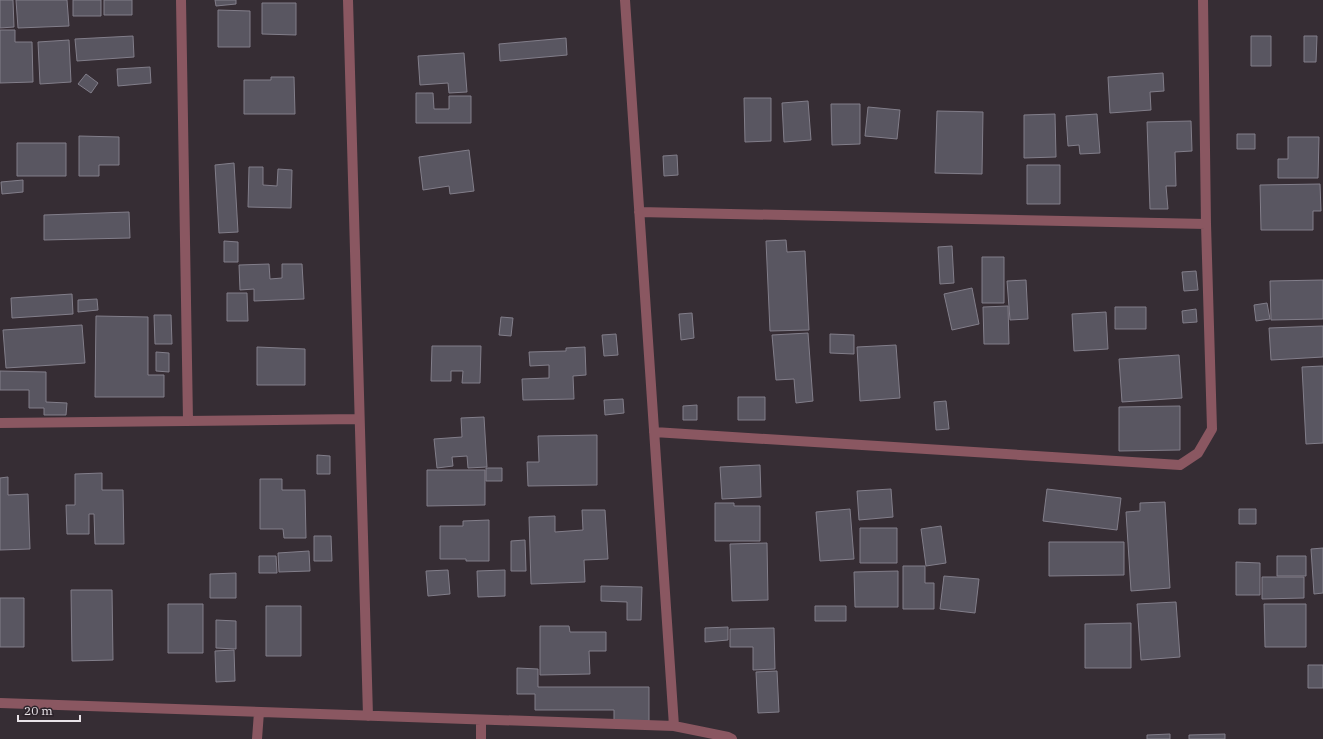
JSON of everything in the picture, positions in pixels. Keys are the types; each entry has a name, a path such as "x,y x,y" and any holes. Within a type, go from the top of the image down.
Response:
{"street":[{"path":"181,0 188,421"},
{"path":"348,0 368,716"},
{"path":"625,0 674,726"},
{"path":"654,432 1180,465 1198,453 1212,429 1206,224 1203,0"},
{"path":"640,212 1206,224"},
{"path":"0,422 359,419"},
{"path":"0,703 674,726 732,739"},
{"path":"257,739 259,712"},
{"path":"480,739 481,720"}],"building":[{"path":"0,0 13,0 14,27 0,28"},
{"path":"16,0 67,0 69,26 18,28"},
{"path":"73,0 101,0 101,16 73,16"},
{"path":"104,0 132,0 132,15 104,15"},
{"path":"215,0 236,0 236,4 216,6"},
{"path":"262,3 296,3 296,35 262,34"},
{"path":"218,10 250,11 250,47 218,47"},
{"path":"0,30 15,30 15,42 32,42 33,82 0,83"},
{"path":"133,36 134,57 77,61 75,39"},
{"path":"1251,36 1271,36 1271,66 1251,66"},
{"path":"1304,36 1317,36 1316,62 1304,62"},
{"path":"566,38 567,55 500,61 499,44"},
{"path":"69,40 71,82 40,84 38,42"},
{"path":"464,53 467,92 449,93 448,83 420,85 418,56"},
{"path":"150,67 151,83 118,86 117,69"},
{"path":"1163,73 1164,91 1150,92 1151,110 1110,113 1108,77"},
{"path":"86,74 98,83 91,93 78,84"},
{"path":"271,77 294,77 295,114 244,114 244,80 271,80"},
{"path":"416,93 433,93 434,109 449,109 449,96 471,96 471,123 416,123"},
{"path":"744,98 771,98 771,141 745,142"},
{"path":"808,101 811,140 784,142 782,103"},
{"path":"831,104 860,104 860,144 832,145"},
{"path":"868,107 900,110 897,139 865,136"},
{"path":"937,111 983,112 982,174 935,173"},
{"path":"1055,114 1056,157 1024,158 1024,115"},
{"path":"1097,114 1100,153 1080,154 1079,145 1068,146 1066,116"},
{"path":"1191,121 1192,151 1175,152 1176,186 1166,186 1168,209 1150,209 1147,122"},
{"path":"1237,134 1255,134 1255,149 1237,149"},
{"path":"79,136 119,137 119,165 99,165 99,176 79,176"},
{"path":"1288,137 1319,137 1318,178 1278,178 1278,159 1288,159"},
{"path":"17,143 66,143 66,176 17,176"},
{"path":"469,150 474,191 450,194 449,186 423,190 419,157"},
{"path":"677,155 678,175 664,176 663,156"},
{"path":"234,163 238,232 219,233 215,165"},
{"path":"1027,165 1060,165 1060,204 1027,204"},
{"path":"249,167 263,167 263,185 277,186 278,169 292,170 291,208 248,207"},
{"path":"23,180 23,192 2,194 1,182"},
{"path":"1320,184 1321,211 1313,211 1313,230 1261,230 1260,185"},
{"path":"129,212 130,238 44,240 44,215"},
{"path":"786,240 787,252 805,251 809,330 770,331 766,241"},
{"path":"224,241 238,242 238,262 224,262"},
{"path":"952,246 954,283 940,284 938,247"},
{"path":"982,257 1004,257 1004,303 982,303"},
{"path":"269,264 270,279 282,278 282,264 302,264 304,299 254,301 254,289 240,290 239,265"},
{"path":"1196,271 1198,290 1184,291 1182,272"},
{"path":"1026,280 1028,319 1010,320 1007,281"},
{"path":"1323,280 1323,319 1271,320 1270,281"},
{"path":"972,288 979,324 952,330 944,294"},
{"path":"227,293 247,293 248,321 227,321"},
{"path":"72,294 73,314 12,318 11,298"},
{"path":"97,299 98,310 78,312 78,300"},
{"path":"1267,303 1270,319 1256,321 1254,305"},
{"path":"1008,306 1009,344 984,344 983,307"},
{"path":"1115,307 1146,307 1146,329 1115,329"},
{"path":"1196,309 1197,322 1183,323 1182,311"},
{"path":"1106,312 1108,349 1074,351 1072,314"},
{"path":"692,313 694,338 681,340 679,314"},
{"path":"154,315 171,315 172,344 155,344"},
{"path":"96,316 148,317 148,375 164,375 164,397 95,397"},
{"path":"501,317 513,318 511,336 499,335"},
{"path":"82,325 85,363 6,368 3,330"},
{"path":"1323,326 1323,357 1271,360 1269,328"},
{"path":"808,333 813,401 796,403 794,379 776,380 772,335"},
{"path":"616,334 618,355 604,356 602,335"},
{"path":"830,334 854,335 854,354 830,353"},
{"path":"896,345 900,398 860,401 857,347"},
{"path":"432,346 481,346 480,383 462,383 463,371 451,371 451,381 431,381"},
{"path":"257,347 305,349 305,385 257,385"},
{"path":"585,347 586,375 573,376 574,399 523,400 522,379 549,378 549,365 530,366 529,352 566,351 566,348"},
{"path":"156,352 169,353 169,372 156,371"},
{"path":"1179,355 1182,398 1122,402 1119,359"},
{"path":"1323,366 1323,443 1306,444 1302,367"},
{"path":"0,371 46,372 46,402 67,403 66,415 44,415 44,408 29,408 29,390 0,390"},
{"path":"738,397 765,397 765,420 738,420"},
{"path":"623,399 624,413 605,415 604,400"},
{"path":"946,401 949,429 936,430 934,402"},
{"path":"697,405 697,420 683,420 683,406"},
{"path":"1180,406 1180,450 1119,451 1119,407"},
{"path":"484,417 487,467 468,468 467,456 452,457 453,466 437,468 434,439 462,437 461,418"},
{"path":"597,435 597,485 528,486 527,462 539,462 538,436"},
{"path":"317,455 330,456 330,474 317,474"},
{"path":"760,465 761,497 722,499 720,467"},
{"path":"486,468 502,468 502,481 486,481"},
{"path":"427,470 485,470 485,505 427,506"},
{"path":"102,473 102,490 123,490 124,544 95,544 94,514 89,514 89,534 67,534 66,505 75,505 75,474"},
{"path":"8,477 8,495 28,494 30,549 0,550 0,478"},
{"path":"260,479 282,479 282,490 305,490 306,538 284,538 283,529 260,529"},
{"path":"891,489 893,517 859,520 857,491"},
{"path":"1047,489 1121,498 1117,530 1043,521"},
{"path":"1165,502 1170,588 1131,591 1126,512 1140,511 1140,503"},
{"path":"715,503 734,503 734,506 760,506 760,541 715,541"},
{"path":"850,509 854,559 820,561 816,512"},
{"path":"1239,509 1256,509 1256,524 1239,524"},
{"path":"582,510 605,510 608,559 584,560 585,582 531,584 529,517 555,516 555,532 583,530"},
{"path":"489,520 489,561 440,559 440,526 463,526 463,521"},
{"path":"941,526 946,563 926,566 921,529"},
{"path":"860,528 897,528 897,563 860,563"},
{"path":"314,536 331,536 332,561 314,561"},
{"path":"525,540 526,571 511,571 511,541"},
{"path":"1049,542 1124,542 1124,575 1049,576"},
{"path":"767,543 768,600 732,601 730,544"},
{"path":"1323,548 1323,593 1314,594 1311,549"},
{"path":"309,551 310,571 279,572 278,553"},
{"path":"259,556 276,556 277,573 259,573"},
{"path":"1277,556 1306,556 1306,576 1277,576"},
{"path":"1236,562 1260,563 1260,595 1236,595"},
{"path":"903,566 925,566 925,583 934,583 934,609 903,609"},
{"path":"448,570 450,594 428,596 426,571"},
{"path":"505,570 505,596 478,597 477,571"},
{"path":"898,571 898,607 855,607 854,572"},
{"path":"236,573 236,598 210,598 210,574"},
{"path":"944,576 979,579 975,613 940,609"},
{"path":"1262,577 1304,577 1304,598 1262,599"},
{"path":"601,586 642,587 641,620 627,620 627,602 601,601"},
{"path":"71,590 112,590 113,660 72,661"},
{"path":"0,598 24,598 24,647 0,647"},
{"path":"1176,602 1180,657 1141,660 1137,604"},
{"path":"168,604 203,604 203,653 168,653"},
{"path":"1264,604 1306,604 1306,647 1265,647"},
{"path":"266,606 301,606 301,656 266,656"},
{"path":"815,606 846,606 846,621 815,621"},
{"path":"216,620 236,621 236,649 216,648"},
{"path":"1131,623 1131,668 1085,668 1085,624"},
{"path":"540,626 569,626 570,632 606,632 606,651 589,651 590,674 540,675"},
{"path":"728,627 728,640 705,642 705,628"},
{"path":"774,628 775,669 753,670 753,647 730,647 730,629"},
{"path":"234,650 235,681 216,682 215,651"},
{"path":"1308,665 1323,665 1323,688 1308,688"},
{"path":"517,668 538,669 538,687 649,687 649,721 614,720 614,710 535,710 535,694 517,694"},
{"path":"777,671 779,712 758,713 756,672"},
{"path":"1170,734 1170,739 1147,739 1147,735"},
{"path":"1225,734 1225,739 1189,739 1189,735"}]}
